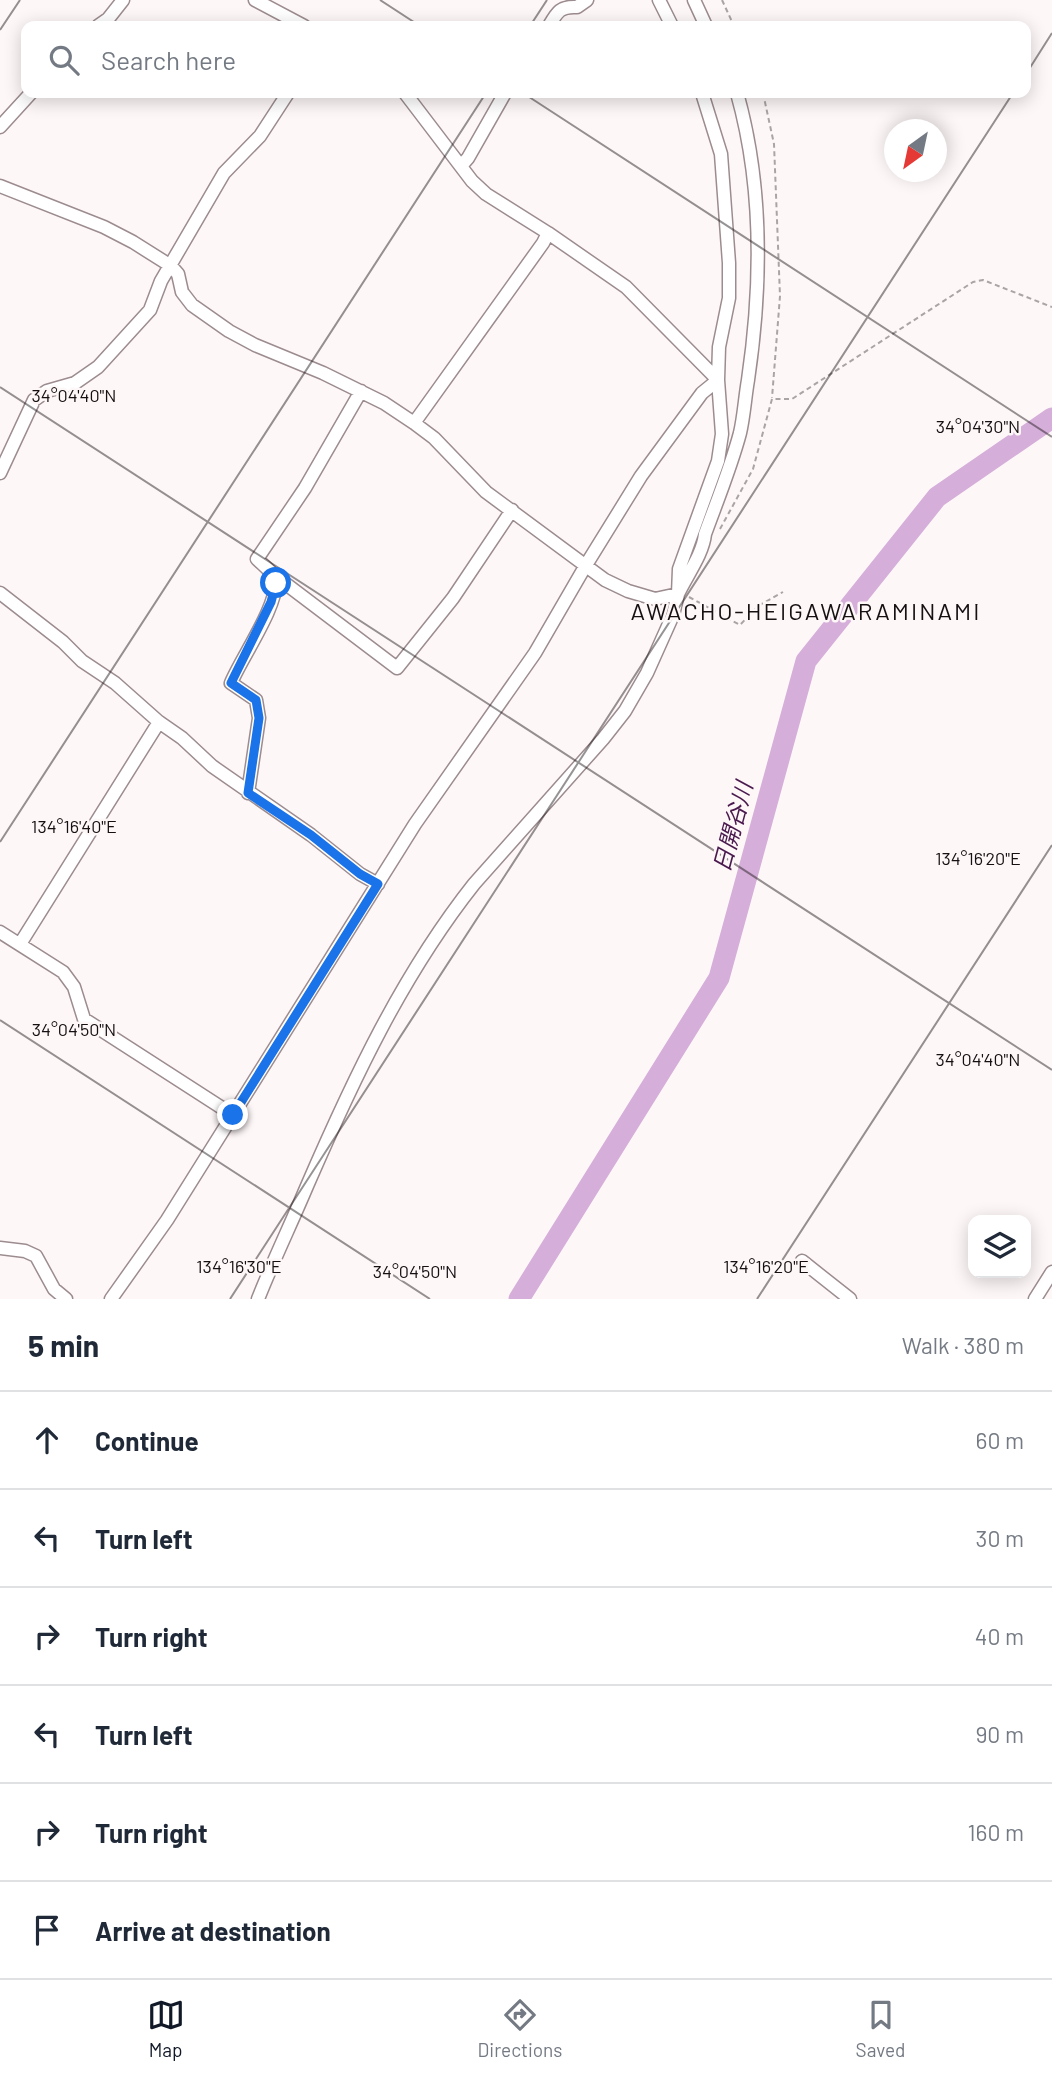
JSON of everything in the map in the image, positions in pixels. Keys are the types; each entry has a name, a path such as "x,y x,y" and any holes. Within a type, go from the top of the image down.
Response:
{"street":[{"path":"105,21 123,0"},
{"path":"255,0 295,21"},
{"path":"552,21 558,10 565,6 577,7 587,0"},
{"path":"659,0 670,21"},
{"path":"694,0 704,21"},
{"path":"0,127 26,98"},
{"path":"0,473 34,400 47,391 75,383 97,367 150,310 161,281 225,173 260,136 285,98"},
{"path":"409,98 486,194 625,287 718,380"},
{"path":"461,166 502,98"},
{"path":"258,1299 329,1134 368,1053 418,964 474,884 625,711 647,673 673,615 678,594 679,569 718,461 722,434 718,380 719,347 729,298 729,263 721,154 704,98"},
{"path":"678,594 695,558 703,550 705,534 733,455 740,430 752,348 757,302 756,221 752,159 738,98"},
{"path":"0,186 104,227 171,266 178,274 182,292 192,305 229,331 361,391 414,423 434,438 486,492 605,580 655,599 678,594"},
{"path":"414,423 548,233"},
{"path":"111,1299 167,1220 415,824 535,653 641,476 702,393 718,380"},
{"path":"248,793 259,718 256,700 231,683 271,602 276,583 257,559 305,488 361,391"},
{"path":"276,583 286,584 397,668 453,598 512,510"},
{"path":"0,593 63,642 82,661 115,683 159,722 182,737 212,766 311,835 360,874 378,884"},
{"path":"20,944 159,722"},
{"path":"0,932 63,972 74,986 84,1019 233,1115"},
{"path":"0,1248 25,1251 36,1256 54,1289 66,1299"},
{"path":"802,1261 841,1296"},
{"path":"1035,1299 1052,1272"}],"path":[{"path":"722,0 732,21"},
{"path":"721,529 753,469 772,399 780,296 774,144 764,98"},
{"path":"772,399 792,399 973,282 983,280 1052,307"},
{"path":"678,594 695,599 740,625 758,606 783,592"}],"waterway":[{"name":"日開谷川","path":"519,1299 719,978 806,661 937,497 1052,418"}],"district":[{"name":"AWACHO-HEIGAWARAMINAMI","path":"806,612"}],"route":[{"path":"233,1115 378,884 360,874 311,835 248,793 252,783 259,718 256,700 231,683 271,602 276,583"}]}
